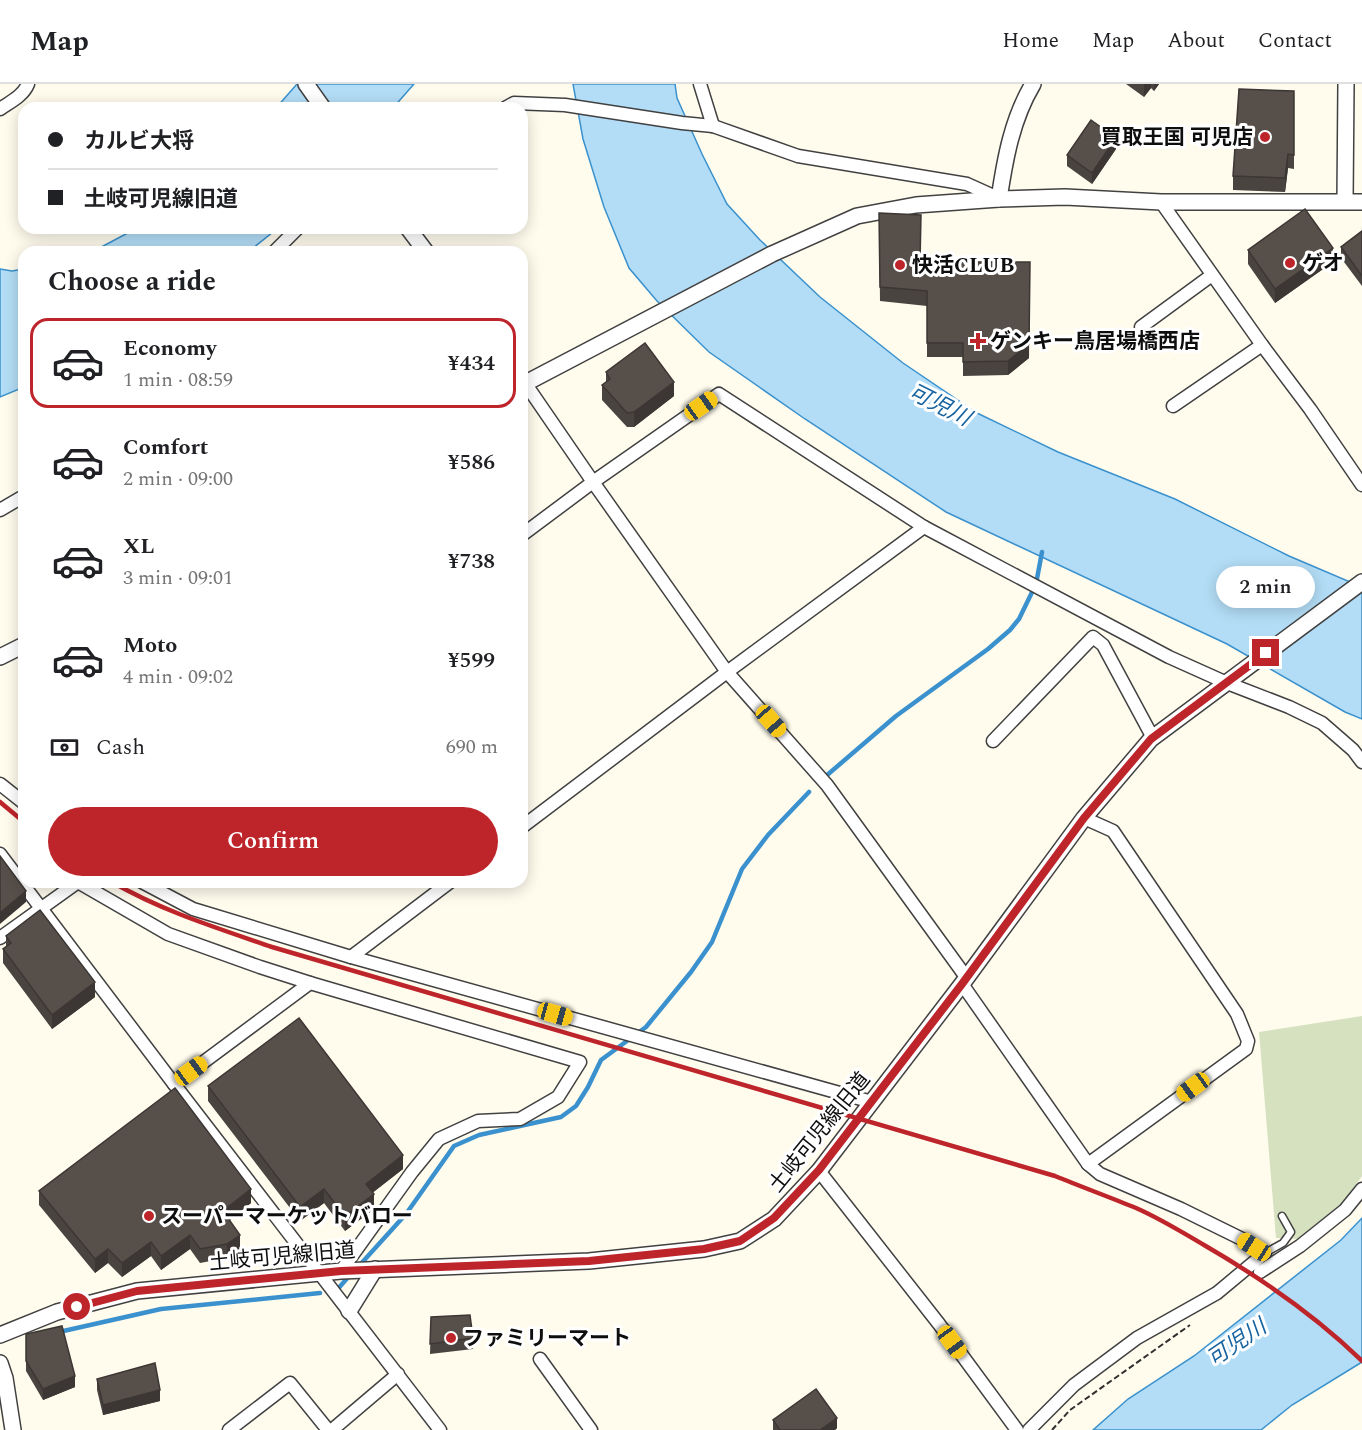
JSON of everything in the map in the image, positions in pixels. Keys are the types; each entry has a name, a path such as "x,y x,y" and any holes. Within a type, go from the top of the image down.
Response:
{"street":[{"path":"0,109 13,101 26,89 28,84"},
{"path":"306,84 319,102"},
{"path":"700,84 713,126"},
{"path":"999,199 1011,134 1033,84"},
{"path":"1345,201 1346,84"},
{"path":"528,104 565,105 713,126 798,156 967,184 999,199"},
{"path":"528,380 772,254 857,216 916,205 1065,196 1161,202 1362,202"},
{"path":"1161,202 1362,485"},
{"path":"280,246 292,234"},
{"path":"1141,327 1212,275"},
{"path":"1173,406 1262,345"},
{"path":"528,390 727,672 827,785 964,980 1088,1164 1100,1174 1180,1209 1244,1240 1265,1253 1217,1293 1137,1338 1074,1385 1029,1430"},
{"path":"528,531 719,394 924,527 1169,657 1322,723 1353,750 1362,762"},
{"path":"0,510 18,500"},
{"path":"528,822 924,527"},
{"name":"土岐可児線旧道","path":"0,1335 57,1312 137,1291 341,1271 589,1261 704,1249 740,1241 774,1218 819,1170 1084,818 1153,738 1362,582"},
{"path":"993,741 1093,637 1103,645 1153,738"},
{"path":"0,657 18,648"},
{"path":"0,784 18,798"},
{"path":"1084,818 1113,831 1237,1014 1248,1041 1246,1049 1088,1164"},
{"path":"0,854 18,877"},
{"path":"26,888 440,1430"},
{"path":"0,938 70,888"},
{"path":"88,888 168,934 260,967 580,1062 558,1097 520,1119 478,1121 439,1139 412,1172 341,1271"},
{"path":"153,888 193,909 351,957 872,1102"},
{"path":"351,957 442,888"},
{"path":"174,1084 310,983"},
{"path":"819,1170 939,1324 1017,1430"},
{"path":"1260,1272 1300,1246 1345,1210 1362,1189"},
{"path":"349,1311 371,1270"},
{"path":"540,1359 591,1430"},
{"path":"0,1363 5,1378 13,1430"},
{"path":"229,1430 290,1383 330,1430 398,1374"}],"lane":[{"path":"1265,1253 1283,1243 1291,1232 1282,1216"}],"path":[{"path":"1052,1430 1070,1410 1197,1319"}],"green space":[{"path":"1362,1016 1362,1176 1339,1208 1300,1239 1276,1238 1259,1032"}],"water":[{"path":"297,84 414,84 398,102 281,102"},
{"name":"可児川","path":"573,84 675,84 677,98 727,204 760,240 820,297 903,363 977,413 1058,452 1175,499 1289,556 1362,587 1362,719 1345,712 1227,644 946,512 805,419 709,352 657,301 629,268 604,207 583,139"},
{"path":"126,234 270,234 256,246 103,246"},
{"path":"0,269 18,270 18,390 0,397"},
{"name":"可児川","path":"1362,1218 1362,1362 1292,1405 1261,1430 1093,1430 1128,1399 1194,1356 1341,1240"}],"building":[{"name":"買取王国 可児店","path":"1239,89 1294,91 1294,155 1288,154 1285,178 1233,176"},
{"path":"1091,120 1116,138 1092,173 1067,155"},
{"name":"ゲオ","path":"1305,209 1333,248 1275,289 1248,250"},
{"name":"ゲンキー鳥居場橋西店","path":"879,213 921,215 920,262 1030,262 1029,344 1008,361 963,362 963,343 927,343 927,291 880,287"},
{"path":"1362,231 1362,276 1341,247"},
{"path":"645,343 674,382 634,412 627,413 602,385 610,379 606,372"},
{"path":"0,856 18,880 18,888 24,888 26,891 0,913"},
{"path":"40,910 95,982 52,1015 3,949 11,943 6,936"},
{"path":"299,1018 403,1155 366,1184 374,1194 345,1216 324,1189 300,1207 208,1086"},
{"path":"175,1088 251,1189 223,1211 240,1235 227,1244 200,1249 190,1235 161,1256 151,1242 122,1263 108,1249 95,1259 39,1191"},
{"path":"470,1315 473,1338 430,1344 431,1317"},
{"path":"62,1326 75,1376 43,1389 26,1361 26,1334"},
{"path":"155,1363 160,1390 103,1405 97,1379"},
{"path":"816,1389 837,1418 820,1430 780,1430 773,1420"}],"waterway":[{"path":"826,776 896,716 988,649 1010,630 1019,619 1036,584 1042,552"},
{"path":"358,1267 406,1214 454,1146 479,1135 561,1117 576,1106 601,1060 646,1027 691,972 712,942 742,869 768,835 809,792"},
{"path":"336,1291 350,1275"},
{"path":"59,1332 161,1309 320,1293"}],"railway":[{"path":"0,802 18,817"},
{"path":"123,888 210,926 272,947 1055,1176 1145,1212 1225,1258 1267,1284 1326,1328 1362,1361"}],"place":[{"name":"買取王国 可児店","path":"1265,137"},
{"name":"ゲオ","path":"1290,263"},
{"name":"快活CLUB","path":"900,265"},
{"name":"ゲンキー鳥居場橋西店","path":"978,341"},
{"name":"スーパーマーケットバロー","path":"149,1216"},
{"name":"ファミリーマート","path":"451,1338"}],"route":[{"path":"77,1307 137,1291 341,1271 589,1261 704,1249 740,1241 774,1218 819,1170 962,984 1084,818 1151,739 1266,653"}]}
